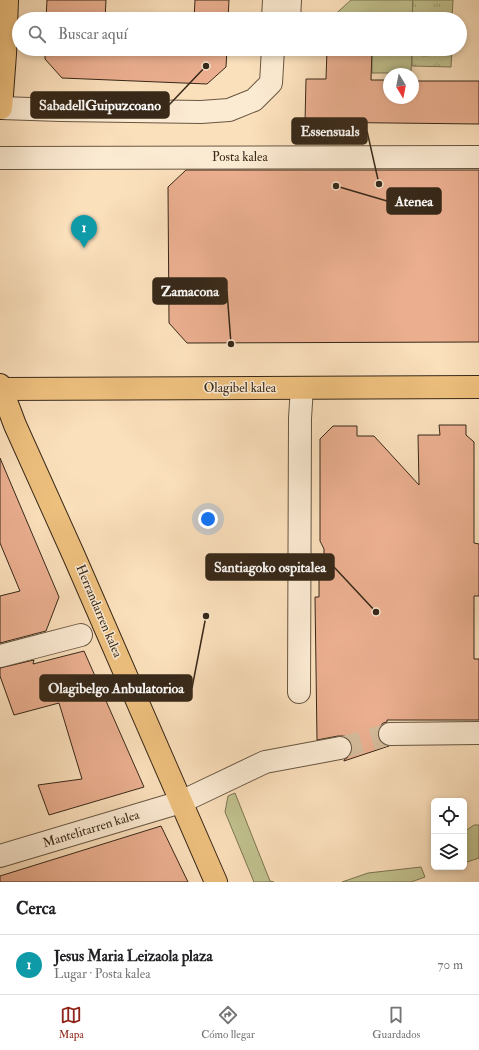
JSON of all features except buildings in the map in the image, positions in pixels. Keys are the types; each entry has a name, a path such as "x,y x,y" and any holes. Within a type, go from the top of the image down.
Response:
{"main road":[{"path":"1,108 6,54 7,0"},
{"name":"Olagibel kalea","path":"0,388 479,387"},
{"name":"Herrandarren kalea","path":"0,388 216,882"}],"street":[{"path":"273,12 274,0"},
{"path":"290,0 290,12"},
{"path":"1,108 201,112 230,110 254,100 271,83 273,56"},
{"path":"272,70 280,56"},
{"name":"Posta kalea","path":"0,158 479,157"},
{"path":"299,692 300,418 302,388"},
{"path":"0,656 81,635"},
{"path":"390,734 479,733"},
{"name":"Mantelitarren kalea","path":"0,856 181,802 265,762 340,748"}],"green space":[{"path":"351,0 413,0 412,12 338,12"},
{"path":"413,0 453,0 452,12 412,12"},
{"path":"372,56 412,56 411,68 383,68 383,73 372,73"},
{"path":"412,56 452,56 451,67 412,66"},
{"path":"235,793 270,881 274,882 254,882 225,812 228,796"},
{"path":"474,825 479,825 479,858 467,862 467,834 467,830"},
{"path":"421,867 425,877 411,882 342,882 368,873"}],"tunnel":[{"path":"340,748 390,734"}],"place":[{"name":"SabadellGuipuzcoano","path":"206,66"},
{"name":"Essensuals","path":"379,184"},
{"name":"Atenea","path":"336,186"},
{"name":"Jesus Maria Leizaola plaza","path":"84,248"},
{"name":"Zamacona","path":"231,344"},
{"name":"Santiagoko ospitalea","path":"376,612"},
{"name":"Olagibelgo Anbulatorioa","path":"206,616"}]}
